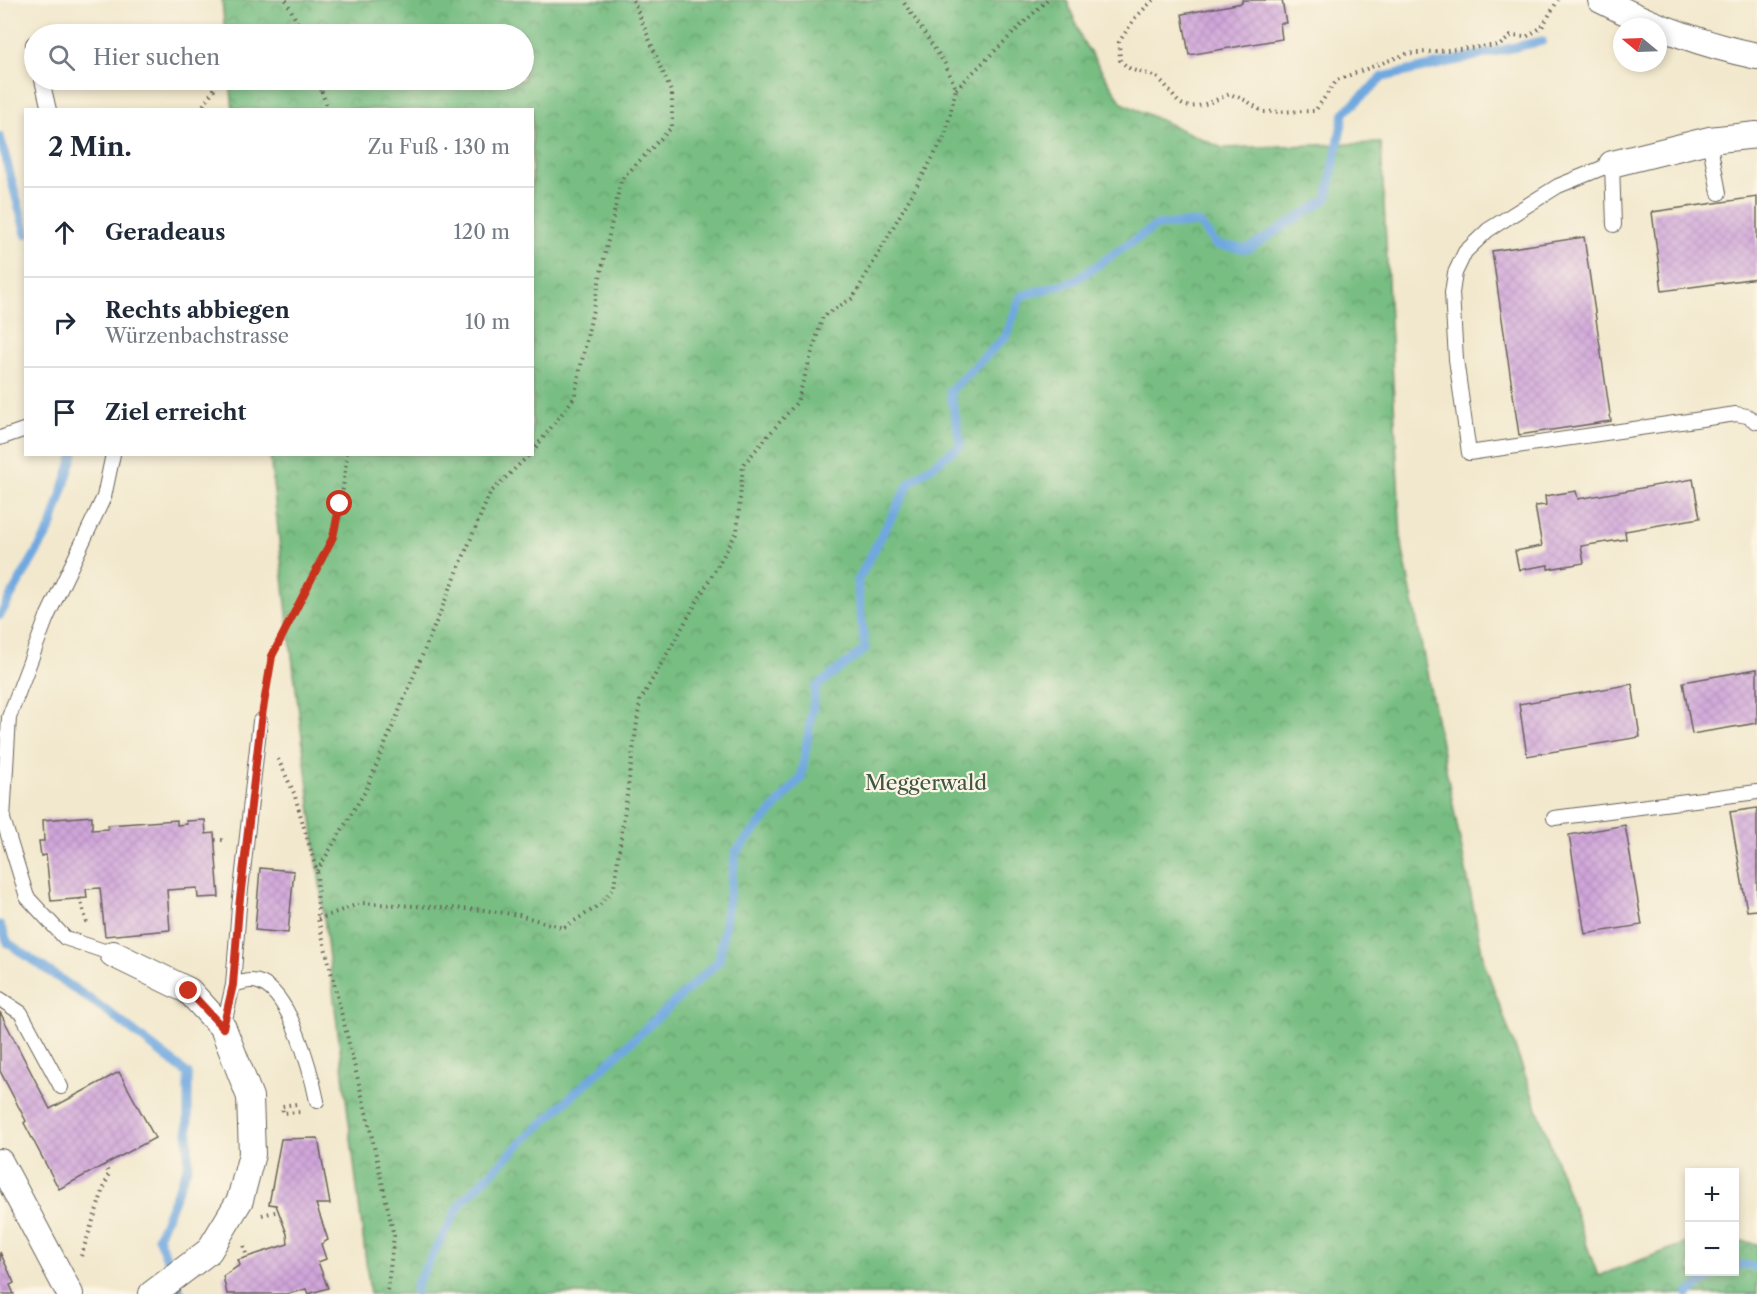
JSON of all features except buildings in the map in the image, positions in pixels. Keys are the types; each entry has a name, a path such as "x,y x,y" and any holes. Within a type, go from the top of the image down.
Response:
{"street":[{"path":"1601,0 1633,16 1723,49 1757,56"},
{"path":"1612,164 1709,140 1757,135"},
{"path":"113,954 189,991 223,1028 250,1097 252,1154 240,1200 209,1251 153,1294"},
{"path":"0,1162 66,1286"}],"lane":[{"path":"44,90 49,108"},
{"path":"1709,140 1719,193"},
{"path":"1614,225 1612,164 1558,186 1488,230 1465,252 1455,273 1452,293 1456,359 1469,453 1736,414 1747,416 1757,422"},
{"path":"0,438 24,430"},
{"path":"113,456 104,497 47,617 9,717 3,819 27,897 64,938 113,954"},
{"path":"223,1028 233,985 239,907 261,721"},
{"path":"1554,818 1757,792"},
{"path":"233,985 251,981 261,983 278,996 300,1041 311,1072 317,1101"},
{"path":"0,999 21,1013 61,1087"}],"path":[{"path":"286,0 298,24"},
{"path":"534,449 574,398 621,180 672,127 672,94 633,0"},
{"path":"902,0 945,64 956,88"},
{"path":"318,919 361,903 484,910 519,915 563,928 600,905 614,886 640,701 737,532 743,465 797,402 823,316 853,298 945,136 956,88 1047,0"},
{"path":"1153,0 1135,18 1119,42 1120,60 1129,70 1154,76 1167,86 1181,104 1195,107 1230,94 1247,101 1263,112 1315,111 1337,80 1406,54 1500,45 1511,36 1526,37 1542,27 1558,0"},
{"path":"201,108 213,90"},
{"path":"322,90 327,108"},
{"path":"347,456 333,537 272,656 261,721 294,794 317,872 318,919 369,1124 394,1236 387,1294"},
{"path":"317,872 366,790 490,493 528,456"},
{"path":"66,1286 77,1267 109,1173 104,1165"}],"green space":[{"name":"Meggerwald","path":"222,0 1067,0 1082,40 1122,103 1222,148 1381,143 1401,541 1484,962 1598,1276 1685,1243 1685,1276 1739,1276 1739,1241 1757,1244 1757,1294 370,1294 288,623 270,456 534,456 534,108 233,108 231,90 534,90 534,24 224,24"}],"waterway":[{"path":"416,1294 416,1285 461,1203 522,1142 719,961 736,852 801,778 816,687 865,649 857,582 910,482 961,445 950,391 1006,336 1021,296 1074,281 1157,225 1199,223 1216,245 1248,249 1327,199 1344,113 1383,77 1542,41"},
{"path":"0,137 24,227"},
{"path":"0,615 51,527 73,456"},
{"path":"0,925 8,943 107,1011 188,1074 188,1166 158,1237 181,1294"},
{"path":"1739,1265 1757,1266"},
{"path":"1688,1294 1711,1276"}],"route":[{"path":"189,991 223,1028 233,985 239,907 261,721 272,656 333,537 340,504"}]}
